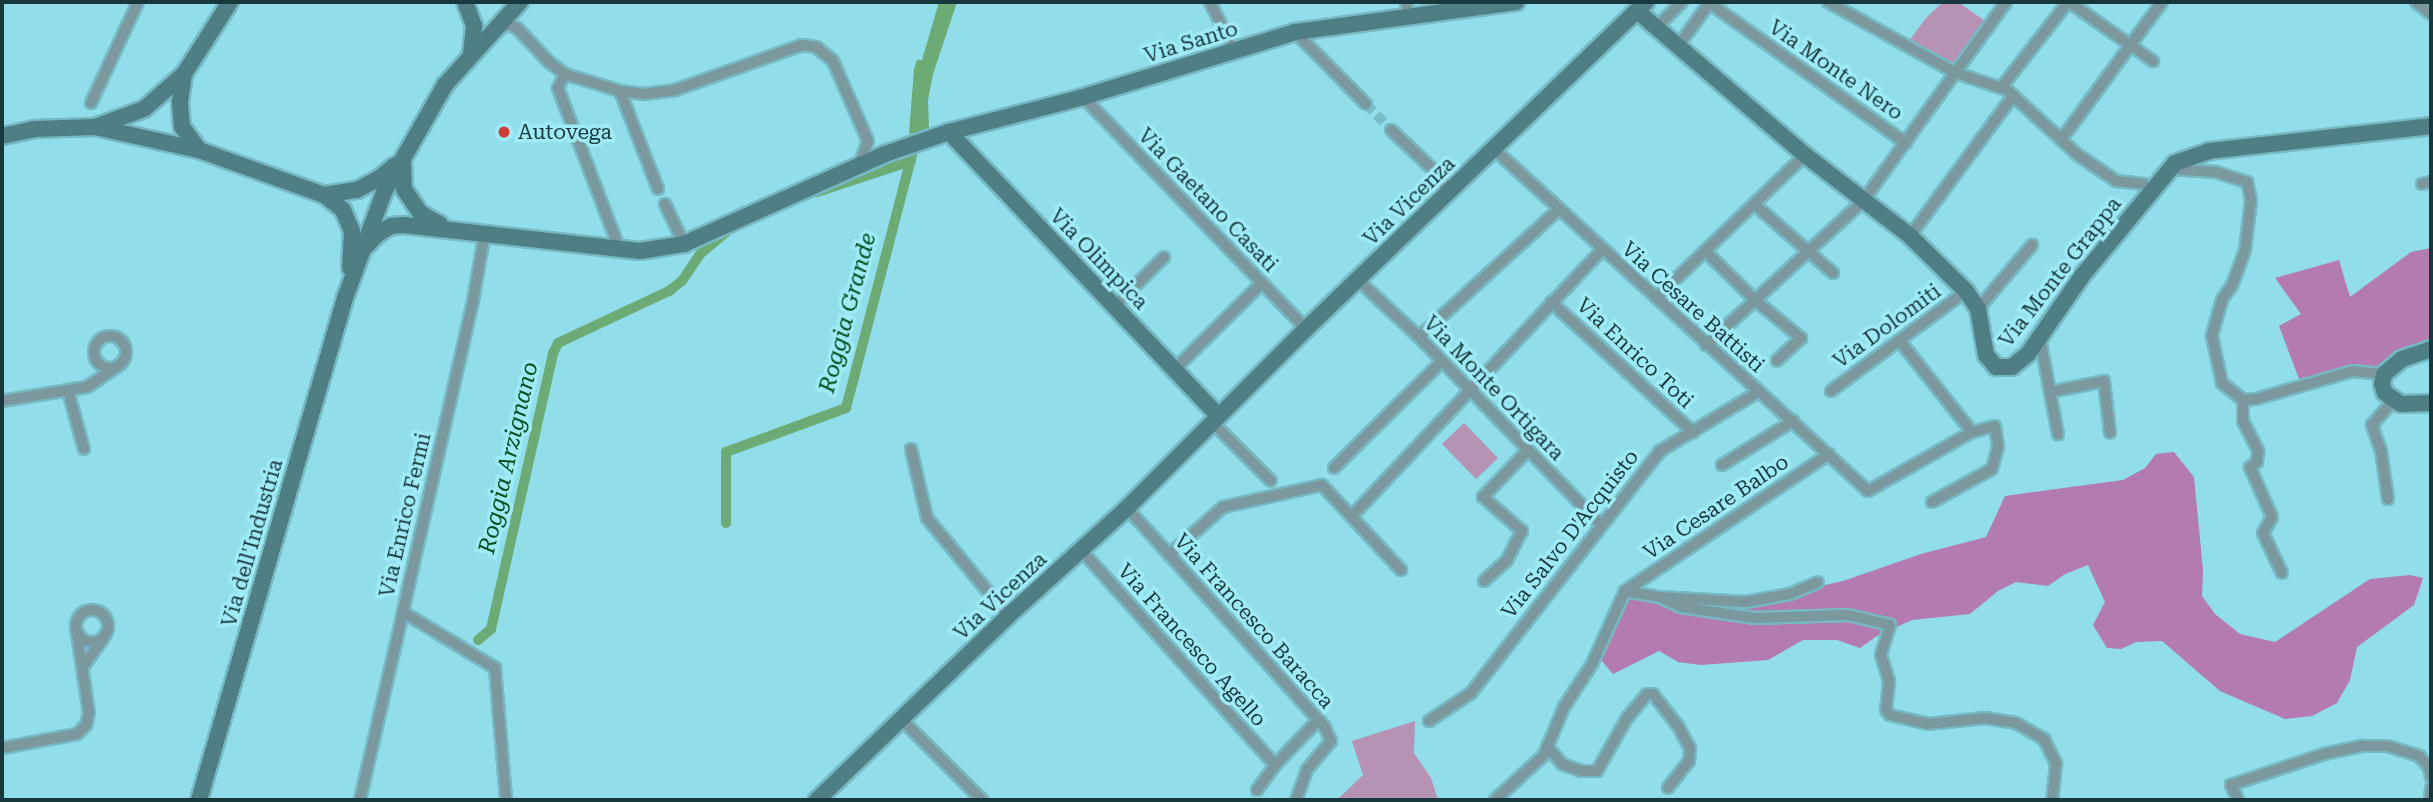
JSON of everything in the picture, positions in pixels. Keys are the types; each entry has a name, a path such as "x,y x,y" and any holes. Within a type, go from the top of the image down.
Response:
{"street":[{"path":"91,103 138,2"},
{"path":"2,136 34,129 95,127 144,108 184,74 230,2"},
{"path":"465,2 474,26 471,56"},
{"name":"Via dell'Industria","path":"199,800 345,298 384,192 432,105 486,38 520,2"},
{"path":"1210,2 1234,51"},
{"name":"Via Santo","path":"364,248 391,226 448,228 640,251 684,244 885,154 949,132 1083,97 1295,32 1407,8 1516,2"},
{"path":"1657,27 1682,2"},
{"path":"1679,45 1709,2"},
{"name":"Via Monte Nero","path":"1709,2 1906,143"},
{"path":"1828,2 1956,73 2001,88 2061,140 2116,181 2144,184"},
{"path":"1706,345 1863,201 2006,2"},
{"path":"2001,88 2068,2 2153,61"},
{"path":"2061,140 2162,2"},
{"path":"2416,2 2431,14"},
{"name":"Via Monte Grappa","path":"1642,7 1657,27 1805,155 1910,236 1966,291 1978,309 1986,355 1996,367 2012,367 2040,339 2082,275 2175,163 2209,151 2431,126"},
{"name":"Via Vicenza","path":"817,800 1008,616 1126,508 1306,329 1642,7"},
{"path":"486,38 507,24 517,28 549,62 565,74 620,91 644,94 675,90 802,45 816,47 833,61 868,141 874,150 885,154"},
{"path":"1295,32 1366,104"},
{"path":"184,74 180,102 182,127 199,150"},
{"path":"565,74 558,88 619,248"},
{"path":"620,91 658,189"},
{"path":"1910,236 2013,96"},
{"name":"Via Gaetano Casati","path":"1083,97 1306,329"},
{"name":"Via dell'Industria","path":"95,127 199,150 324,195 343,209 352,231 345,298"},
{"path":"1391,130 1439,175 1448,192"},
{"name":"Via Olimpica","path":"949,132 1175,369 1215,419"},
{"path":"859,166 868,141"},
{"name":"Via Cesare Battisti","path":"1494,149 1868,491 1972,432"},
{"path":"1656,298 1805,155"},
{"path":"404,157 404,189 412,202 420,213 448,228"},
{"name":"Via dell'Industria","path":"324,195 366,185 378,179 404,157"},
{"path":"2170,169 2216,172 2247,182 2251,201 2245,250 2232,285 2222,300 2212,336 2222,383 2243,400 2256,399 2353,372 2384,374 2402,359 2431,349"},
{"path":"665,204 684,244"},
{"path":"1754,204 1833,273"},
{"path":"1419,337 1559,209"},
{"name":"Via Enrico Fermi","path":"485,232 470,314 403,612 495,668 506,800"},
{"path":"1978,309 2032,245"},
{"path":"1352,516 1602,250"},
{"path":"1705,251 1755,300 1801,338 1777,360"},
{"path":"1115,306 1164,257"},
{"name":"Via Monte Ortigara","path":"1358,280 1419,337 1601,525"},
{"path":"1175,369 1261,284"},
{"name":"Via Dolomiti","path":"1830,391 1966,291"},
{"name":"Via Enrico Toti","path":"1551,302 1693,432"},
{"path":"2,401 87,387 118,366 126,353 119,339 110,336 101,339 95,353 95,371 87,387"},
{"path":"2040,339 2058,435"},
{"path":"1899,340 1972,432 1995,426 1998,446 1992,469 1932,502"},
{"path":"95,353 102,365 118,366"},
{"path":"1334,468 1442,361"},
{"path":"2384,374 2385,393 2393,401 2417,405 2431,403"},
{"path":"2049,391 2104,381 2110,433"},
{"path":"68,391 84,449"},
{"name":"Via Salvo D'Acquisto","path":"1429,721 1471,693 1660,451 1758,392"},
{"path":"2243,400 2243,421 2258,451 2257,462 2250,467 2272,517 2263,533 2282,573"},
{"path":"2388,499 2381,451 2372,425 2393,401"},
{"path":"1215,419 1271,481"},
{"path":"1722,465 1793,421"},
{"path":"912,449 927,518 1008,616"},
{"path":"1484,580 1507,560 1522,531 1483,498 1528,450"},
{"name":"Via Cesare Balbo","path":"1625,591 1829,454"},
{"path":"1169,555 1223,507 1322,485 1401,570"},
{"name":"Via Francesco Baracca","path":"1126,508 1318,720 1331,741 1307,770 1296,800"},
{"name":"Via Francesco Agello","path":"1080,550 1275,765"},
{"name":"Via Cesare Balbo","path":"1625,591 1658,597 1746,601 1790,594 1818,582"},
{"path":"1495,800 1544,755 1564,706 1592,664 1625,591"},
{"path":"1658,597 1681,607 1755,618 1847,615 1890,625 1881,655 1888,673 1886,710 1896,718 1928,724 1984,718 2016,723 2043,739 2056,764 2052,800"},
{"path":"2,748 77,734 86,725 89,713 76,627 82,614 96,611 107,622 103,637 83,667"},
{"path":"360,800 403,612"},
{"path":"76,627 80,636 89,642 103,637"},
{"path":"1548,746 1562,764 1581,771 1597,771 1627,718 1647,694 1653,694 1678,726 1690,749 1689,761 1668,788"},
{"path":"901,719 982,800"},
{"path":"1257,790 1275,765 1318,720"},
{"path":"2238,800 2231,785 2325,754 2363,746 2387,746 2419,756 2430,767 2431,777"},
{"path":"2430,800 2431,788"}],"shaded area":[{"path":"939,2 957,2 933,74 928,100 929,128 909,134 914,69 917,60 922,60"},
{"path":"1943,2 1958,2 1985,21 1954,67 1909,41 1926,18"},
{"path":"2431,248 2431,349 2383,374 2353,372 2302,387 2279,326 2301,314 2275,278 2339,260 2350,297 2411,252"},
{"path":"1464,423 1498,458 1476,479 1442,444"},
{"path":"2174,452 2194,477 2203,570 2202,596 2215,614 2240,634 2275,642 2370,579 2410,575 2423,578 2414,605 2357,647 2350,680 2337,703 2312,716 2285,719 2220,691 2162,641 2136,642 2121,649 2107,648 2093,625 2105,602 2088,565 2065,574 2048,586 2016,582 1998,591 1970,614 1912,620 1877,636 1860,648 1837,640 1803,640 1768,660 1701,665 1678,662 1659,651 1613,674 1600,659 1632,594 1712,600 1774,596 1843,581 1921,554 1986,537 2005,496 2123,480 2145,468 2156,454"},
{"path":"1415,721 1414,753 1431,778 1438,800 1337,800 1363,775 1352,741"}],"waterway":[{"name":"Roggia Grande","path":"726,523 726,452 846,408 921,120"},
{"name":"Roggia Arzignano","path":"817,192 911,161"},
{"name":"Roggia Arzignano","path":"478,640 491,629 553,353 558,343 669,291 682,281 700,254 729,230"}],"tunnel":[{"path":"1366,104 1391,130"}],"place":[{"name":"Autovega","path":"504,132"}]}
